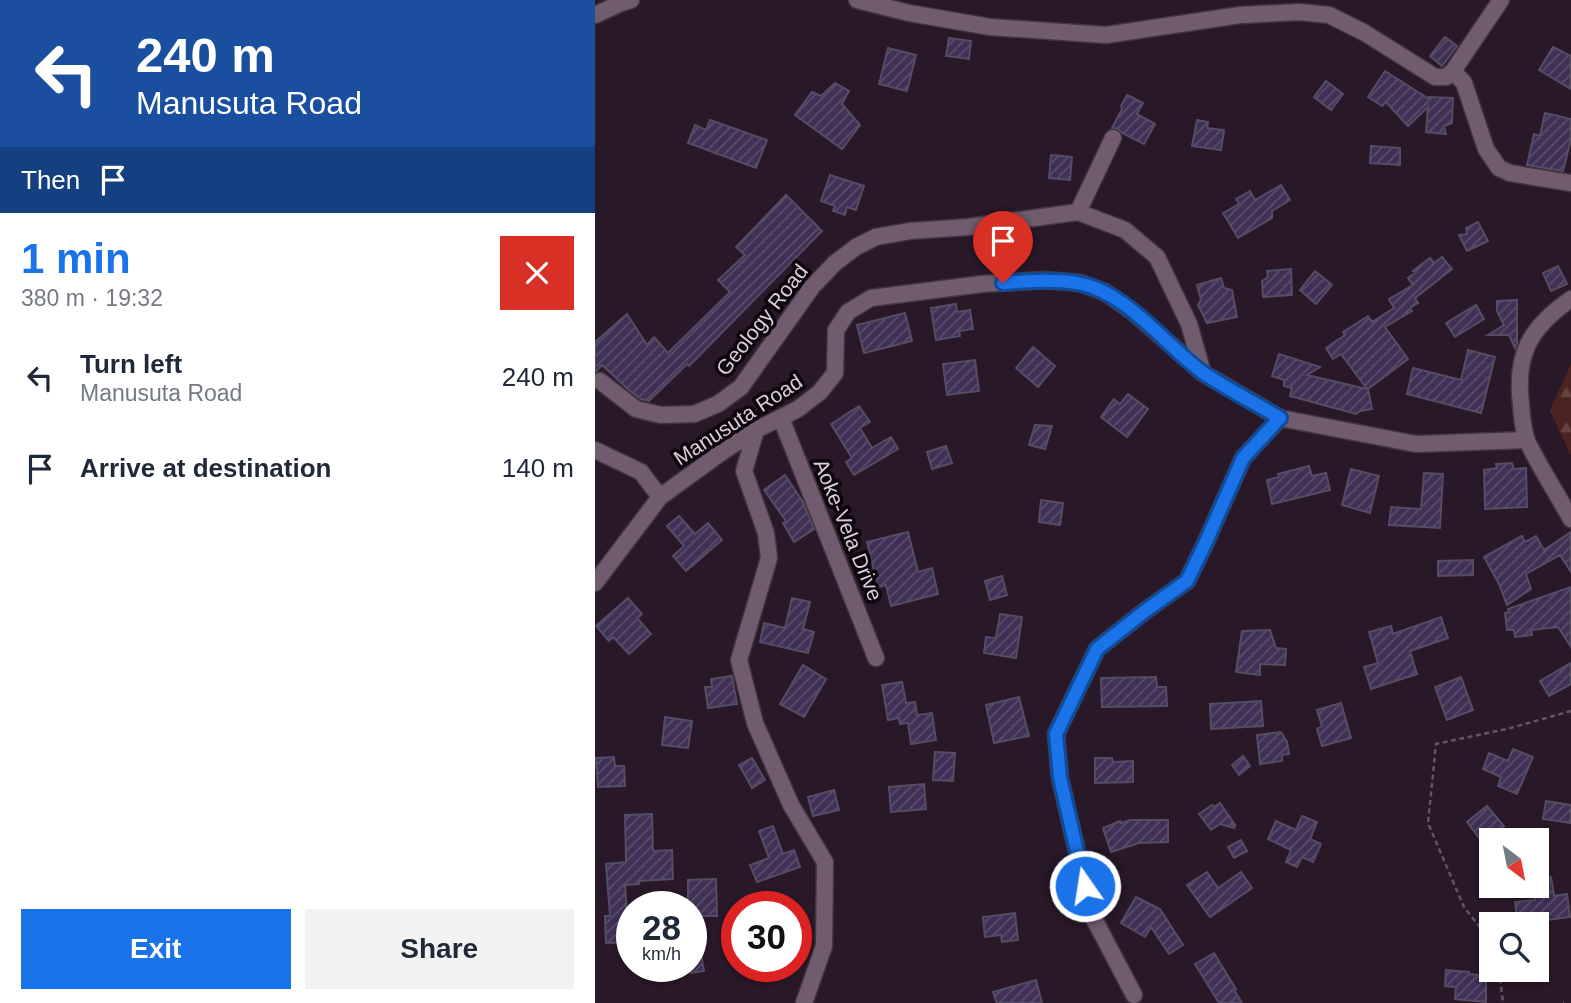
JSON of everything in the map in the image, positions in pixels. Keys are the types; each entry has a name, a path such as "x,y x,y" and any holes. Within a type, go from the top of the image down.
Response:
{"street":[{"path":"595,15 631,0"},
{"path":"857,0 909,13 990,27 1106,35 1240,15 1299,12 1329,15 1365,33 1435,77 1446,77 1453,71 1501,0"},
{"path":"1453,71 1464,83 1486,149 1499,168 1510,173 1571,183"},
{"path":"1078,212 1113,138"},
{"name":"Geology Road","path":"600,381 636,409 661,415 694,414 718,404 741,387 811,287 856,247 876,237 910,231 968,228 1078,212 1125,230 1157,257 1189,324 1203,373"},
{"name":"Manusuta Road","path":"595,583 660,497 722,452 756,430 798,409 820,393 835,373 836,330 848,312 871,298 959,286 1045,280 1080,284 1105,292 1133,312 1203,373 1280,418 1416,444 1527,440"},
{"path":"1571,299 1541,324 1526,345 1518,380 1527,440 1571,519"},
{"name":"Aoke-Vela Drive","path":"781,418 876,658"},
{"path":"1134,995 1091,913 1060,778 1056,734 1097,649 1187,581 1243,458 1280,418"},
{"path":"756,430 744,471 766,533 769,558 739,660 755,723 791,806 825,862 824,946 804,1003"},
{"path":"595,450 641,472 660,497"}],"path":[{"path":"1479,926 1464,907 1428,823 1436,744 1507,729 1571,711"},
{"path":"1500,982 1503,1003"}],"green space":[{"path":"1571,364 1571,456 1550,410"}],"building":[{"path":"1445,37 1457,46 1442,66 1430,56"},
{"path":"949,38 971,41 969,59 946,56"},
{"path":"1553,47 1571,56 1571,89 1539,70"},
{"path":"888,48 916,55 907,91 879,84"},
{"path":"1385,71 1429,99 1453,98 1452,123 1444,126 1446,134 1426,132 1428,107 1408,126 1386,102 1382,106 1368,97"},
{"path":"1326,81 1343,94 1331,110 1314,97"},
{"path":"835,83 849,91 842,104 860,125 842,149 795,115 812,92 821,96"},
{"path":"1127,95 1143,103 1137,114 1155,124 1144,144 1112,128"},
{"path":"1545,113 1571,119 1571,139 1563,171 1527,165 1534,134 1540,136"},
{"path":"710,120 767,140 756,168 688,143 695,125 706,130"},
{"path":"1197,120 1208,122 1207,128 1224,130 1221,150 1192,146"},
{"path":"1371,146 1400,148 1400,165 1370,163"},
{"path":"1051,155 1072,157 1070,180 1049,178"},
{"path":"830,175 864,186 856,210 847,207 845,215 833,211 835,206 821,201"},
{"path":"1281,185 1290,200 1272,211 1272,218 1238,238 1223,213 1239,204 1236,199 1250,191 1255,200"},
{"path":"786,195 822,231 689,366 687,364 649,401 641,399 629,390 602,365 595,372 595,342 627,314 647,345 654,337 668,353 730,292 718,280 745,255 736,247"},
{"path":"1478,222 1488,241 1467,251 1459,235 1467,234 1466,228"},
{"path":"1442,257 1452,269 1415,298 1418,303 1410,308 1412,311 1385,327 1408,359 1368,389 1372,409 1356,414 1290,396 1292,388 1284,386 1284,380 1272,376 1279,354 1320,367 1307,375 1367,389 1341,354 1333,359 1326,348 1345,335 1343,332 1368,316 1372,322 1394,308 1389,299 1413,285 1408,278 1416,272 1413,271 1430,258 1434,263"},
{"path":"1558,266 1567,284 1551,291 1543,273"},
{"path":"1291,269 1292,295 1263,297 1262,281 1268,277 1267,271"},
{"path":"1315,271 1332,285 1316,304 1300,290"},
{"path":"1221,278 1224,288 1232,290 1237,317 1207,323 1198,305 1201,300 1197,285"},
{"path":"1517,300 1515,348 1509,335 1488,335 1504,325 1497,311 1497,301"},
{"path":"956,304 957,312 970,310 973,329 959,331 960,336 936,340 931,308"},
{"path":"1476,305 1484,319 1455,337 1446,323"},
{"path":"905,313 912,341 864,353 857,325"},
{"path":"1033,347 1055,366 1038,387 1016,368"},
{"path":"1468,350 1495,357 1481,413 1407,394 1413,368 1461,380"},
{"path":"975,360 979,391 947,395 943,364"},
{"path":"1128,394 1148,409 1127,437 1101,417 1114,399 1120,404"},
{"path":"859,406 870,422 860,428 872,448 891,437 898,449 854,475 846,462 852,458 831,424"},
{"path":"1035,425 1052,426 1045,449 1029,445"},
{"path":"946,446 952,463 932,469 927,452"},
{"path":"1512,463 1514,469 1526,468 1527,507 1485,509 1484,470 1497,468 1496,464"},
{"path":"1309,466 1312,476 1326,473 1330,490 1272,504 1267,480 1279,477 1278,474"},
{"path":"1351,469 1379,476 1370,513 1342,505"},
{"path":"1424,473 1443,474 1440,528 1389,525 1391,507 1421,509"},
{"path":"785,475 803,502 814,529 794,542 783,523 786,521 764,490"},
{"path":"1041,500 1063,503 1060,525 1039,522"},
{"path":"679,516 695,534 708,523 722,540 686,571 673,556 684,546 667,526"},
{"path":"908,532 918,572 932,568 938,594 891,606 886,585 878,587 867,542"},
{"path":"1571,532 1571,572 1560,555 1526,574 1531,589 1507,605 1484,557 1522,536 1525,542 1536,536 1544,550"},
{"path":"1473,560 1473,575 1438,576 1438,561"},
{"path":"1002,576 1007,595 990,600 985,581"},
{"path":"1571,587 1571,647 1558,627 1531,630 1532,635 1515,637 1514,630 1507,630 1505,613 1509,612 1508,609"},
{"path":"628,598 642,614 637,618 651,634 629,654 613,637 609,641 596,626"},
{"path":"792,598 810,602 803,629 814,632 808,653 760,642 764,623 785,628"},
{"path":"1000,614 1022,617 1016,658 984,653 986,637 996,638"},
{"path":"1441,617 1448,638 1410,651 1417,674 1371,689 1364,667 1378,663 1369,632 1391,626 1393,634"},
{"path":"1270,630 1276,648 1286,649 1285,665 1260,664 1260,675 1236,672 1242,631"},
{"path":"1571,663 1571,684 1549,696 1540,681"},
{"path":"803,665 826,679 804,717 780,704"},
{"path":"732,676 737,704 708,708 705,687 712,687 711,679"},
{"path":"1156,677 1157,687 1166,687 1167,706 1102,707 1101,678"},
{"path":"1461,677 1473,710 1447,720 1435,687"},
{"path":"902,682 906,703 915,702 917,715 932,713 936,740 911,744 908,723 900,724 899,718 888,720 882,685"},
{"path":"1019,697 1029,736 994,743 986,705"},
{"path":"1261,701 1263,726 1211,729 1210,704"},
{"path":"1341,703 1351,738 1322,746 1317,729 1322,726 1317,710"},
{"path":"665,717 692,721 688,748 662,745"},
{"path":"1281,732 1287,742 1289,754 1282,755 1282,761 1260,764 1257,735"},
{"path":"1513,749 1533,757 1517,794 1498,786 1501,777 1483,769 1489,753 1508,761"},
{"path":"935,752 955,753 953,781 933,780"},
{"path":"1243,756 1250,766 1239,775 1232,765"},
{"path":"614,757 615,766 624,766 625,786 598,787 596,758"},
{"path":"752,758 765,780 752,788 739,765"},
{"path":"1095,758 1112,758 1113,762 1133,761 1133,782 1095,783"},
{"path":"924,784 926,809 891,812 889,787"},
{"path":"834,790 839,810 813,816 808,797"},
{"path":"1546,801 1571,805 1571,823 1543,819"},
{"path":"1220,803 1236,826 1232,824 1234,828 1220,824 1211,830 1199,814"},
{"path":"1487,806 1504,826 1479,828 1479,838 1467,822"},
{"path":"652,814 653,851 672,850 673,879 639,881 639,884 625,885 625,891 616,891 616,943 606,943 605,916 610,916 606,864 626,862 625,815"},
{"path":"1302,816 1317,822 1310,839 1321,844 1313,862 1302,857 1297,867 1286,862 1291,850 1268,839 1276,821 1296,830"},
{"path":"1130,820 1168,820 1168,842 1139,843 1111,852 1103,828"},
{"path":"773,826 783,854 794,850 800,867 757,882 750,865 769,858 759,831"},
{"path":"1241,840 1247,851 1234,858 1228,847"},
{"path":"1207,872 1218,888 1241,872 1252,888 1210,917 1187,885"},
{"path":"1549,877 1554,896 1567,894 1570,917 1549,920 1549,912 1516,912 1515,902 1549,898"},
{"path":"716,879 717,916 707,916 707,891 688,891 688,880"},
{"path":"1136,897 1160,909 1183,945 1169,954 1151,927 1145,937 1121,923"},
{"path":"1015,913 1018,940 1002,942 1001,935 985,937 983,917"},
{"path":"1214,953 1242,1003 1219,1003 1195,964"},
{"path":"1446,970 1479,975 1479,982 1486,982 1486,1002 1455,999 1456,987 1445,986"},
{"path":"1036,980 1042,1003 997,1003 993,992"}],"route":[{"path":"1003,283 1045,280 1080,284 1105,292 1133,312 1203,373 1280,418 1243,458 1187,581 1097,649 1056,734 1060,778 1085,886"}]}
